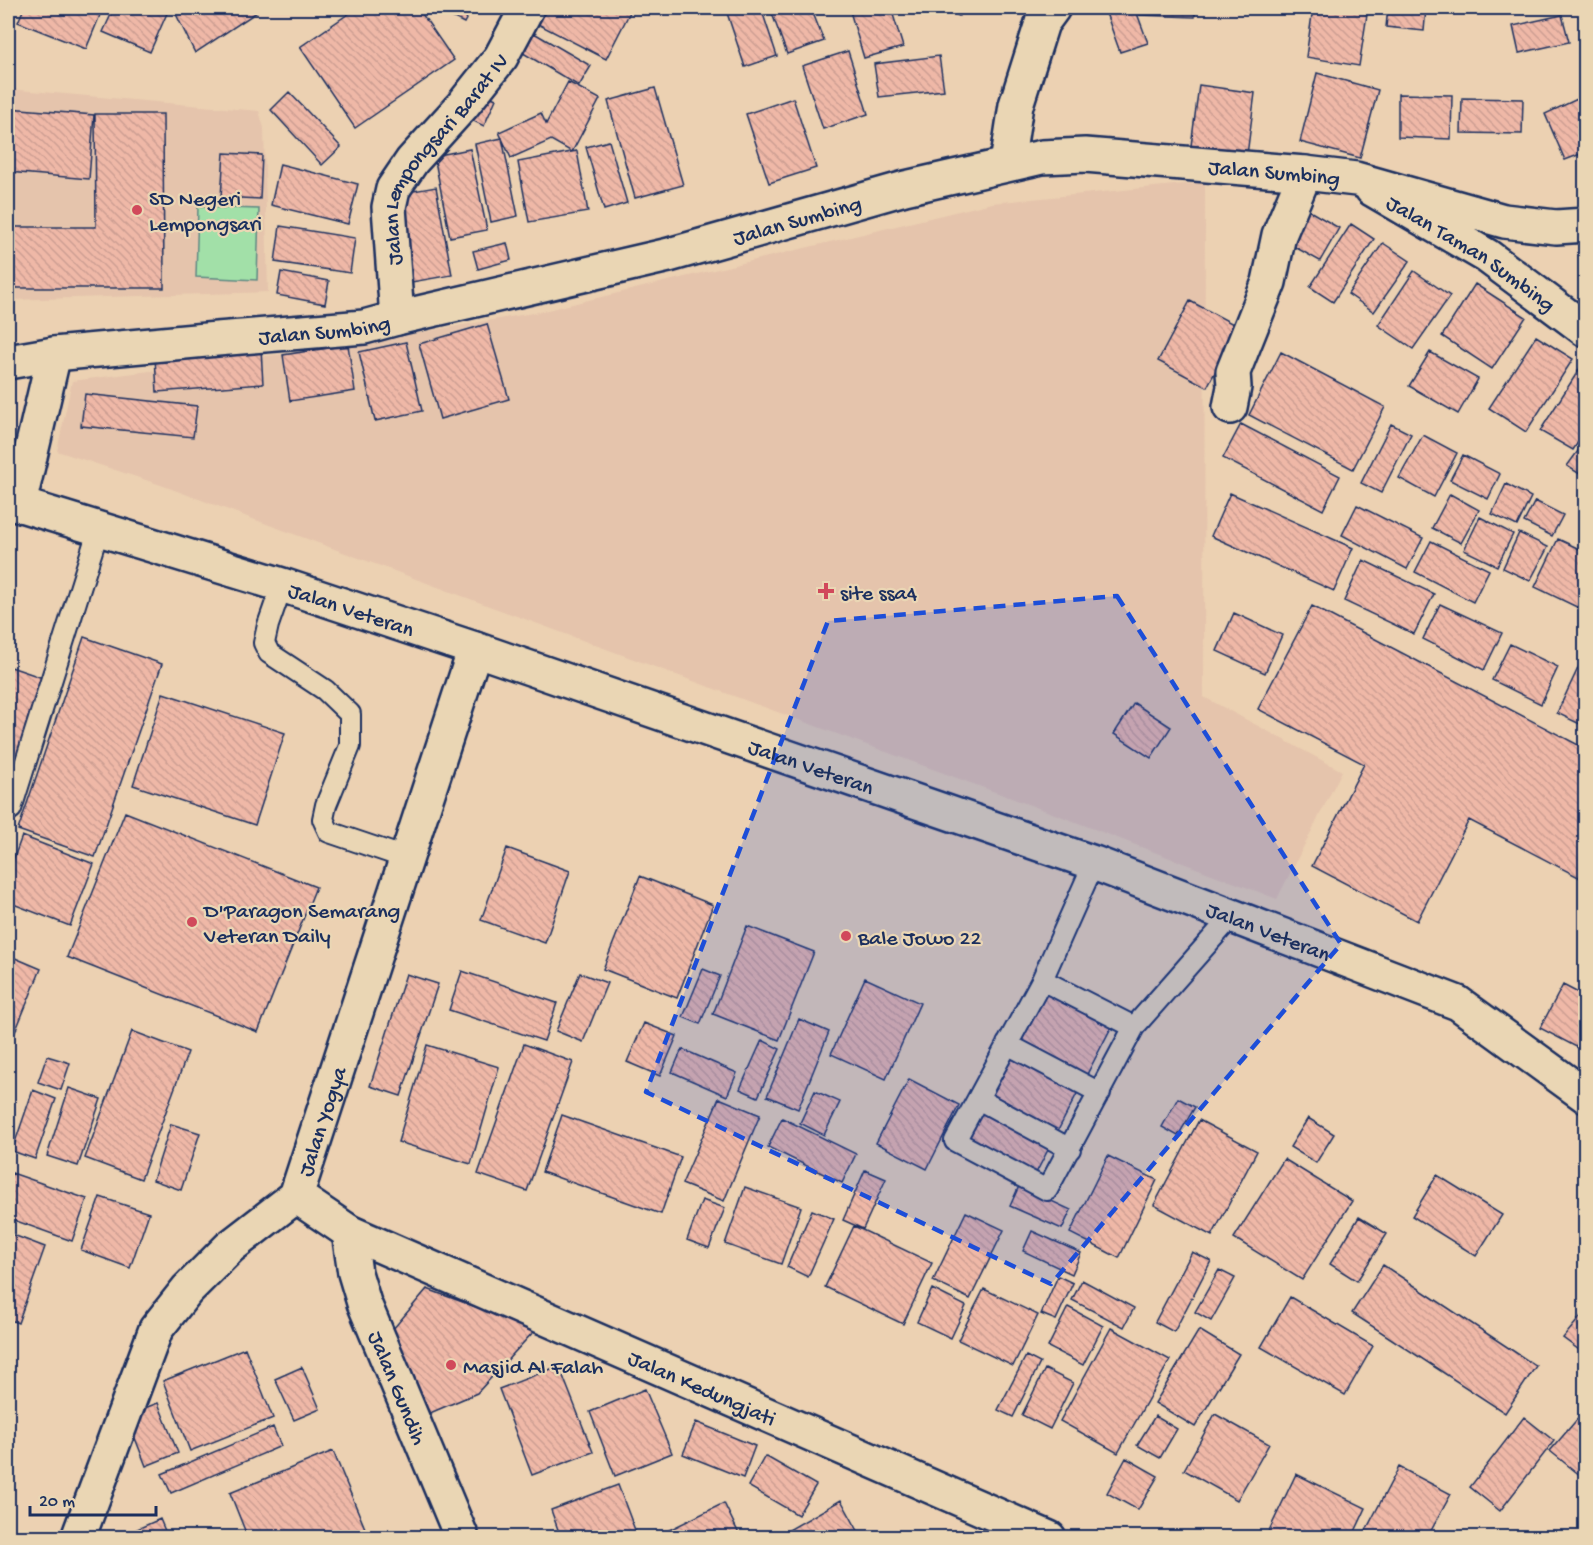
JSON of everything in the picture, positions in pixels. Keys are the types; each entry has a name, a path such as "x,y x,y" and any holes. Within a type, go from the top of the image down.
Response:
{"street":[{"name":"Jalan Lempongsari Barat IV","path":"397,318 389,207 393,189 412,161 462,106 501,57 527,8"},
{"path":"1007,164 1016,105 1042,23 1053,8"},
{"name":"Jalan Sumbing","path":"8,362 54,354 364,327 669,255 905,188 1042,157 1085,155 1356,178 1504,221 1556,227 1586,225"},
{"path":"1230,407 1234,387 1233,372 1269,282 1279,235 1305,172"},
{"name":"Jalan Taman Sumbing","path":"1356,178 1487,256 1586,330"},
{"path":"13,502 54,354"},
{"name":"Jalan Veteran","path":"13,502 282,585 475,649 1094,863 1458,1003 1586,1096"},
{"name":"Jalan Yogya","path":"78,1538 156,1329 187,1290 230,1247 296,1196 475,649"},
{"name":"Jalan Kedungjati","path":"296,1196 349,1232 1049,1538"},
{"name":"Jalan Gundih","path":"349,1232 355,1273 364,1302 462,1538"}],"lane":[{"path":"11,808 99,528"},
{"path":"282,585 264,643 269,653 325,690 350,714 350,746 326,805 323,819 329,832 406,858"},
{"path":"1094,863 1042,980 955,1141 1047,1190 1134,1027 1232,916"},
{"path":"1042,980 1134,1027"},
{"path":"1007,1044 1100,1093"},
{"path":"978,1099 1070,1149"}],"highlighted area":[{"path":"1117,596 1341,944 1051,1284 646,1092 828,621"}],"shaded area":[{"name":"SD Negeri Lempongsari","path":"8,89 259,111 264,128 268,292 8,300"},
{"name":"site ssa4","path":"1205,182 1204,697 1342,771 1277,899 1060,816 158,484 57,451 72,381 329,348 539,312 992,203"}],"green space":[{"path":"198,207 259,209 257,280 196,277"}],"building":[{"path":"24,8 103,8 86,49 18,22"},
{"path":"114,8 160,8 168,11 150,52 103,32"},
{"path":"173,8 255,8 257,12 195,53"},
{"path":"357,8 418,8 454,60 355,128 300,47"},
{"path":"434,8 472,8 464,23"},
{"path":"539,8 632,8 606,59 532,21"},
{"path":"761,8 777,56 745,67 726,10"},
{"path":"770,8 811,8 824,41 787,54"},
{"path":"849,8 891,8 903,47 864,58"},
{"path":"941,8 963,8 959,16"},
{"path":"1122,8 1135,8 1148,43 1120,52 1106,13"},
{"path":"1141,8 1195,8 1195,17 1140,15"},
{"path":"1313,8 1368,8 1359,66 1306,57"},
{"path":"1388,8 1426,8 1424,31 1386,27"},
{"path":"1562,15 1569,42 1519,53 1513,26"},
{"path":"534,33 591,66 579,86 523,53"},
{"path":"848,51 868,114 823,129 802,66"},
{"path":"939,56 944,90 879,97 874,64"},
{"path":"1317,73 1378,90 1360,158 1300,142"},
{"path":"568,82 600,99 572,152 551,140 511,158 499,132 541,113 546,124"},
{"path":"1199,85 1255,93 1247,155 1191,146"},
{"path":"655,88 683,185 635,198 608,101"},
{"path":"477,91 496,99 484,126 465,117"},
{"path":"289,92 341,147 322,165 271,110"},
{"path":"1398,94 1452,95 1451,139 1398,137"},
{"path":"1586,95 1586,152 1565,160 1545,114"},
{"path":"793,98 816,168 769,183 746,114"},
{"path":"1462,98 1523,99 1522,134 1461,133"},
{"path":"8,108 94,115 89,179 8,172"},
{"path":"95,114 163,114 164,288 8,288 8,227 96,227"},
{"path":"502,138 518,216 491,222 475,144"},
{"path":"609,141 627,203 604,210 586,147"},
{"path":"470,149 487,230 450,237 434,156"},
{"path":"577,151 588,212 529,222 518,162"},
{"path":"224,153 262,155 260,199 221,197"},
{"path":"280,164 358,184 348,224 271,205"},
{"path":"436,187 452,275 412,282 396,194"},
{"path":"1301,206 1339,228 1320,261 1282,240"},
{"path":"1351,224 1374,239 1333,302 1310,287"},
{"path":"280,226 355,238 350,273 275,262"},
{"path":"507,243 511,260 478,269 473,251"},
{"path":"1383,243 1410,261 1374,312 1348,294"},
{"path":"1414,271 1450,296 1413,349 1378,325"},
{"path":"281,272 329,281 325,304 277,295"},
{"path":"1475,284 1526,317 1492,369 1442,336"},
{"path":"1190,301 1239,327 1207,387 1158,361"},
{"path":"487,324 509,399 440,419 419,344"},
{"path":"1536,336 1573,359 1526,432 1489,408"},
{"path":"406,342 422,411 375,421 359,352"},
{"path":"348,345 355,391 290,401 283,355"},
{"path":"261,349 263,384 157,392 155,357"},
{"path":"1281,352 1385,407 1353,469 1249,415"},
{"path":"1430,352 1478,379 1458,414 1409,386"},
{"path":"1580,368 1586,371 1586,430 1573,450 1540,431"},
{"path":"85,394 197,406 193,437 81,426"},
{"path":"1241,424 1340,476 1323,510 1223,458"},
{"path":"1391,424 1411,434 1381,493 1361,483"},
{"path":"1423,435 1457,453 1434,497 1399,478"},
{"path":"1586,440 1586,478 1567,466"},
{"path":"1463,455 1500,474 1488,499 1450,480"},
{"path":"1506,484 1531,497 1517,526 1492,514"},
{"path":"1230,493 1353,548 1334,591 1211,536"},
{"path":"1450,494 1479,510 1461,543 1432,528"},
{"path":"1535,501 1563,515 1552,536 1524,522"},
{"path":"1357,505 1423,538 1407,569 1342,535"},
{"path":"1480,517 1513,534 1497,566 1464,550"},
{"path":"1519,533 1548,547 1530,581 1503,568"},
{"path":"1558,539 1586,552 1586,605 1583,610 1535,587"},
{"path":"1431,541 1489,570 1473,602 1415,572"},
{"path":"1363,560 1434,594 1414,634 1344,601"},
{"path":"1440,604 1502,633 1484,670 1423,639"},
{"path":"1312,606 1586,749 1586,881 1469,820 1417,921 1312,866 1364,764 1258,709"},
{"path":"1234,613 1282,635 1265,673 1217,651"},
{"path":"84,637 162,664 95,857 18,830"},
{"path":"1510,644 1558,667 1541,704 1492,680"},
{"path":"1580,664 1586,667 1586,727 1557,713"},
{"path":"8,666 46,679 8,791"},
{"path":"163,693 285,733 255,825 133,785"},
{"path":"1134,703 1171,727 1151,758 1114,734"},
{"name":"D'Paragon Semarang Veteran Daily","path":"125,812 316,887 258,1032 67,957"},
{"path":"22,836 94,864 70,926 8,902 8,874"},
{"path":"507,848 570,871 545,943 481,920"},
{"path":"640,876 713,905 677,998 603,969"},
{"path":"747,926 814,952 779,1040 713,1014"},
{"path":"8,955 41,969 13,1037 8,1035"},
{"path":"703,969 720,976 700,1024 683,1017"},
{"path":"462,971 557,1003 544,1041 449,1010"},
{"path":"580,973 607,983 583,1042 556,1031"},
{"path":"406,974 438,984 401,1096 370,1086"},
{"path":"865,978 920,1003 886,1079 831,1054"},
{"path":"1048,982 1116,1018 1035,1175 963,1138"},
{"path":"1563,985 1586,997 1586,1052 1540,1028"},
{"path":"799,1019 829,1032 798,1109 767,1096"},
{"path":"644,1023 677,1036 660,1076 627,1062"},
{"path":"132,1031 188,1052 141,1179 85,1158"},
{"path":"762,1040 780,1049 758,1097 740,1089"},
{"path":"524,1044 573,1062 527,1191 478,1174"},
{"path":"427,1045 499,1067 471,1164 398,1142"},
{"path":"682,1049 737,1073 727,1096 672,1072"},
{"path":"47,1056 70,1063 61,1090 38,1082"},
{"path":"909,1079 959,1105 927,1169 876,1143"},
{"path":"69,1088 101,1099 78,1166 47,1156"},
{"path":"33,1090 56,1099 35,1159 12,1151"},
{"path":"815,1091 840,1102 824,1135 800,1123"},
{"path":"719,1098 760,1115 724,1201 682,1184"},
{"path":"1178,1098 1195,1107 1178,1136 1162,1127"},
{"path":"562,1115 681,1157 661,1214 542,1172"},
{"path":"782,1118 856,1154 842,1183 768,1147"},
{"path":"1308,1118 1334,1134 1316,1163 1290,1147"},
{"path":"1199,1120 1257,1151 1212,1236 1154,1205"},
{"path":"171,1124 200,1133 181,1190 153,1180"},
{"path":"1108,1156 1157,1180 1119,1258 1070,1233"},
{"path":"1284,1159 1352,1201 1302,1280 1234,1238"},
{"path":"865,1170 886,1179 863,1229 843,1220"},
{"path":"12,1173 87,1199 72,1241 8,1218 8,1186"},
{"path":"1437,1175 1502,1215 1476,1256 1412,1216"},
{"path":"1019,1186 1071,1210 1062,1229 1010,1206"},
{"path":"745,1187 801,1207 781,1264 725,1244"},
{"path":"100,1197 149,1213 130,1268 81,1250"},
{"path":"702,1200 725,1208 709,1248 687,1240"},
{"path":"812,1210 834,1219 808,1277 787,1267"},
{"path":"966,1212 1004,1230 970,1299 933,1281"},
{"path":"1359,1217 1387,1234 1357,1281 1330,1264"},
{"path":"854,1226 932,1263 903,1324 825,1287"},
{"path":"1032,1231 1081,1253 1072,1274 1023,1251"},
{"path":"8,1233 45,1247 18,1323 8,1319"},
{"path":"1192,1252 1211,1261 1174,1332 1155,1322"},
{"path":"1383,1265 1536,1366 1505,1413 1352,1313"},
{"path":"1219,1270 1235,1278 1211,1321 1195,1312"},
{"path":"1058,1276 1073,1283 1056,1320 1041,1314"},
{"path":"1082,1280 1134,1308 1124,1327 1072,1300"},
{"name":"Masjid Al Falah","path":"427,1289 536,1329 477,1393 423,1416 387,1336"},
{"path":"932,1289 966,1306 951,1338 917,1322"},
{"path":"984,1289 1038,1315 1013,1366 958,1340"},
{"path":"1290,1297 1373,1346 1345,1395 1261,1347"},
{"path":"1068,1307 1103,1326 1083,1365 1048,1347"},
{"path":"1586,1310 1586,1355 1563,1338"},
{"path":"1111,1328 1170,1360 1118,1453 1060,1421"},
{"path":"1199,1330 1239,1354 1195,1427 1155,1403"},
{"path":"245,1348 273,1418 190,1451 163,1381"},
{"path":"1026,1356 1040,1363 1013,1417 998,1410"},
{"path":"559,1366 593,1452 532,1475 499,1389"},
{"path":"302,1367 320,1409 294,1420 275,1379"},
{"path":"1045,1369 1073,1383 1050,1429 1022,1415"},
{"path":"645,1389 672,1453 615,1476 590,1412"},
{"path":"158,1403 178,1453 146,1466 126,1415"},
{"path":"1586,1409 1586,1480 1550,1451"},
{"path":"1215,1414 1269,1444 1237,1500 1184,1470"},
{"path":"1155,1416 1177,1429 1160,1458 1137,1445"},
{"path":"1524,1417 1554,1441 1500,1511 1470,1487"},
{"path":"696,1422 755,1446 743,1478 683,1454"},
{"path":"273,1427 281,1446 171,1493 162,1474"},
{"path":"333,1451 369,1538 248,1538 230,1493"},
{"path":"765,1456 816,1485 798,1515 748,1486"},
{"path":"1126,1458 1158,1476 1138,1510 1107,1493"},
{"path":"1399,1467 1451,1494 1427,1538 1375,1538 1365,1532"},
{"path":"1296,1474 1366,1508 1352,1538 1272,1538 1267,1535"},
{"path":"618,1485 638,1538 561,1538 551,1510"},
{"path":"841,1500 862,1538 775,1538"},
{"path":"724,1503 741,1538 653,1538"},
{"path":"160,1519 168,1538 117,1538"}],"place":[{"name":"SD Negeri Lempongsari","path":"137,210"},
{"name":"site ssa4","path":"826,591"},
{"name":"D'Paragon Semarang Veteran Daily","path":"192,922"},
{"name":"Bale Jowo 22","path":"846,936"},
{"name":"Masjid Al Falah","path":"451,1365"}]}
